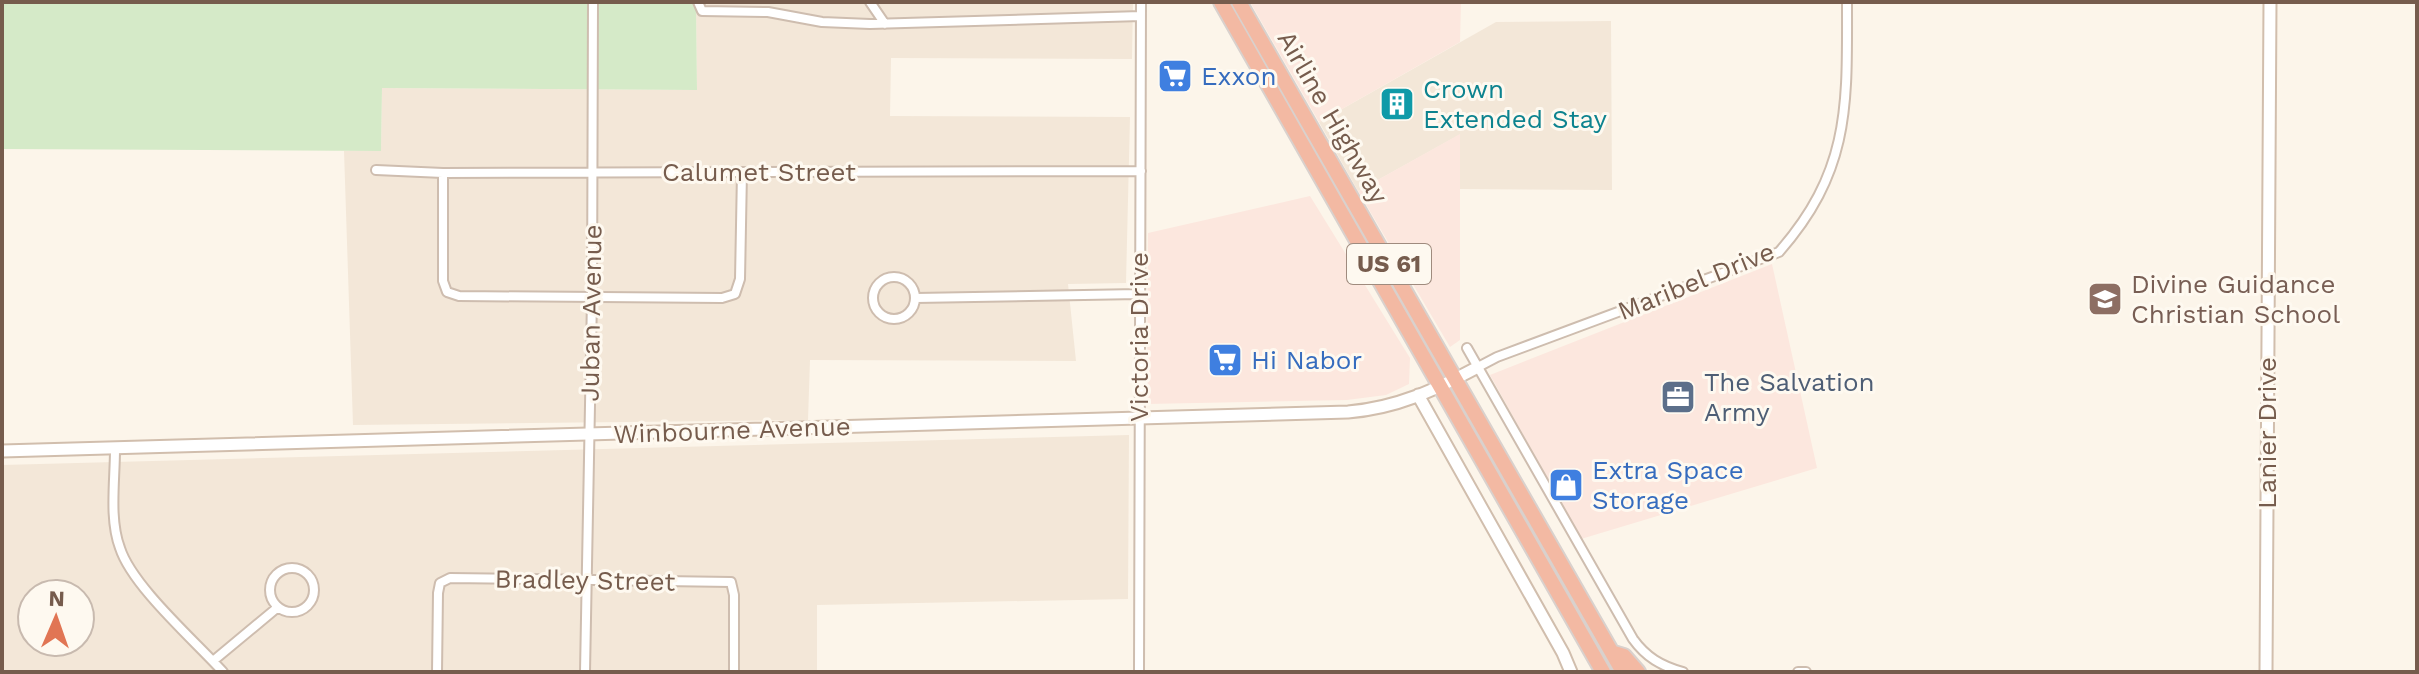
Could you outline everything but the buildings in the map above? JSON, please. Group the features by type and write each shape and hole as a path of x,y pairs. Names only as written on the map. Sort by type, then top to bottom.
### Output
{"highway":[{"name":"Airline Highway","path":"1221,2 1603,672"},
{"name":"Airline Highway","path":"1239,2 1623,672"},
{"path":"1310,157 1324,150"},
{"path":"1590,672 1591,651"},
{"path":"1612,652 1624,656 1638,672"}],"street":[{"name":"Juban Avenue","path":"585,672 592,298 593,2"},
{"path":"698,2 702,11 776,13 822,22 885,24 1141,16"},
{"path":"776,2 776,13"},
{"path":"870,2 885,24"},
{"name":"Victoria Drive","path":"1139,672 1141,2"},
{"name":"Maribel Drive","path":"1456,378 1497,357 1779,252 1817,201 1834,163 1847,94 1847,2"},
{"name":"Lanier Drive","path":"2266,672 2270,2"},
{"name":"Calumet Street","path":"376,170 443,173 1141,171"},
{"path":"443,173 443,281 447,292 459,296 722,298 735,294 740,279 742,172"},
{"path":"894,276 909,283 916,298 909,313 894,319 879,313 873,298 879,283 894,276"},
{"path":"916,298 1138,294"},
{"path":"1467,348 1633,639 1641,650 1664,667 1683,672"},
{"name":"Winbourne Avenue","path":"2,451 1348,412 1380,409 1456,378"},
{"path":"1418,395 1571,672"},
{"path":"115,449 115,518 119,547 131,572 223,672"},
{"path":"290,568 307,573 315,588 309,604 294,612 278,607 270,592 275,575 290,568"},
{"name":"Bradley Street","path":"437,672 440,583 450,578 731,582 734,595 734,672"},
{"path":"213,661 278,607"},
{"path":"1798,672 1806,672"}],"shaded area":[{"path":"696,2 1133,2 1132,59 891,58 890,116 1130,117 1126,283 1068,284 1076,361 810,360 808,420 353,425 344,151 381,150 382,88 697,90"},
{"path":"1250,2 1461,2 1460,42 1319,122"},
{"path":"1611,21 1612,190 1460,189 1459,135 1358,191 1319,122 1496,22"},
{"path":"1460,134 1460,340 1450,347 1358,191"},
{"path":"1310,196 1410,358 1409,384 1386,395 1347,400 1147,404 1148,233"},
{"path":"1772,264 1817,468 1581,539 1490,375"},
{"path":"1129,435 1128,599 817,605 817,672 2,672 2,465"}],"green space":[{"path":"2,2 696,2 697,90 382,88 381,151 2,149"}],"place":[{"name":"Exxon","path":"1175,76"},
{"name":"Crown Extended Stay","path":"1397,104"},
{"name":"Divine Guidance Christian School","path":"2105,299"},
{"name":"Hi Nabor","path":"1225,360"},
{"name":"The Salvation Army","path":"1678,397"},
{"name":"Extra Space Storage","path":"1566,485"}]}
